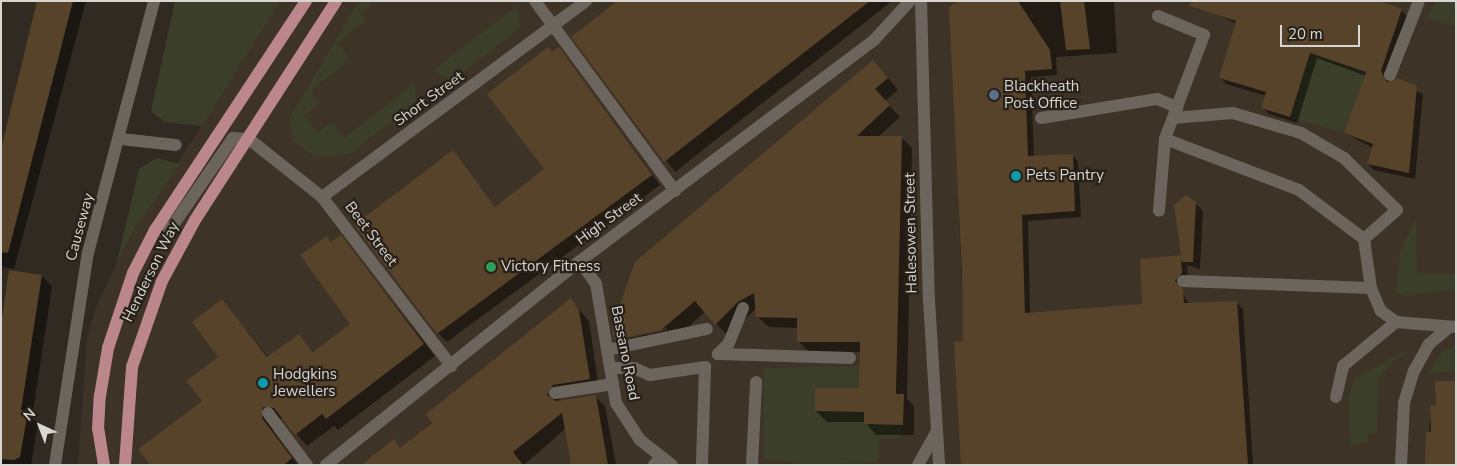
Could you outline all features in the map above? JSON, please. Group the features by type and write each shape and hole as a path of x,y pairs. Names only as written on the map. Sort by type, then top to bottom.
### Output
{"main road":[{"name":"Henderson Way","path":"104,465 98,429 108,348 132,273 155,230 306,1"},
{"name":"Henderson Way","path":"124,465 132,367 148,312 178,249 336,1"}],"street":[{"name":"Causeway","path":"55,465 88,253 121,139 154,1"},
{"path":"535,1 676,191"},
{"name":"Short Street","path":"322,197 586,1"},
{"name":"High Street","path":"326,465 580,261 676,191 874,40 910,1"},
{"name":"Halesowen Street","path":"921,1 919,52 935,434 939,465"},
{"path":"1390,76 1419,1"},
{"path":"1158,16 1204,35 1165,139 1159,211"},
{"path":"1041,118 1158,99 1175,112 1233,113 1301,134 1344,158 1397,210 1364,239"},
{"name":"Henderson Way","path":"155,230 171,228 233,138 249,140"},
{"path":"121,139 176,145"},
{"path":"1165,139 1299,190 1364,239 1371,288 1381,311 1396,322 1452,327"},
{"name":"Beet Street","path":"249,140 322,197 451,366"},
{"name":"Bassano Road","path":"580,261 596,284 613,384 625,422 657,461 672,465"},
{"path":"1183,282 1371,288"},
{"path":"611,368 634,368 650,375 705,367 729,343 744,308"},
{"path":"1336,397 1343,366 1396,322"},
{"path":"1400,465 1401,439 1414,370 1429,344 1452,327"},
{"path":"607,350 707,329"},
{"path":"718,354 850,358"},
{"path":"702,465 705,367"},
{"path":"752,465 756,382"},
{"path":"555,393 613,384"},
{"path":"268,413 307,465"},
{"path":"918,465 935,434"},
{"path":"1401,439 1410,465"}],"shaded area":[{"path":"183,1 1456,1 1456,465 78,465 87,338 97,304 134,229 202,126"}],"green space":[{"path":"175,1 280,1 202,126 164,122 151,111"},
{"path":"359,1 374,1 361,13 366,20 337,43 350,59 311,91 320,103 304,116 318,133 332,122 344,138 415,83 416,102 350,154 314,158 293,140 289,119"},
{"path":"1437,1 1456,1 1456,26 1425,18"},
{"path":"517,6 520,26 515,32 459,75 446,78 433,70"},
{"path":"1312,46 1367,72 1344,133 1290,117"},
{"path":"156,158 180,164 134,229 116,266 139,169"},
{"path":"1416,218 1417,273 1456,274 1456,289 1406,296 1395,292 1401,250"},
{"path":"1456,345 1456,370 1429,373 1442,352"},
{"path":"1400,353 1408,354 1394,360 1378,378 1377,433 1368,434 1368,442 1350,445 1348,400 1354,380"},
{"path":"860,366 860,388 816,388 815,411 864,412 864,424 903,425 901,438 879,439 878,462 814,465 764,459 763,368"}],"building":[{"path":"37,1 73,1 8,253 1,252 1,149"},
{"path":"617,1 870,1 664,162 571,37"},
{"path":"958,1 1018,1 1050,50 1052,69 1025,71 1028,156 1073,154 1075,211 1022,215 1025,313 1142,304 1140,259 1181,255 1182,273 1175,281 1183,289 1184,303 1237,301 1248,465 961,465 954,342 963,341 962,277 949,7"},
{"path":"1060,1 1084,1 1090,49 1066,50"},
{"path":"1191,1 1380,1 1402,9 1381,71 1387,82 1398,78 1417,86 1409,173 1367,164 1373,144 1344,133 1366,72 1310,53 1290,117 1261,108 1266,92 1219,78 1236,21 1190,6"},
{"path":"548,47 552,52 559,47 652,175 437,334 354,225 453,150 495,207 544,169 487,94"},
{"path":"873,60 888,78 875,89 890,105 857,136 902,136 896,394 904,394 903,425 864,424 864,412 815,411 815,388 859,388 860,342 797,342 797,318 756,317 754,293 738,302 715,325 695,301 661,330 614,340 612,328 635,262"},
{"path":"1186,195 1196,202 1193,262 1182,262 1174,205"},
{"path":"341,235 424,344 326,419 322,414 295,435 274,408 263,407 262,418 292,458 284,465 150,465 138,449 202,401 186,381 218,357 192,322 222,299 267,357 299,334 313,352 350,324 300,255 327,236 331,242"},
{"path":"9,270 42,275 21,410 28,411 20,457 14,460 1,459 1,324"},
{"path":"571,298 579,310 590,379 553,385 547,395 556,401 596,395 608,465 571,465 562,413 513,452 523,465 361,465 394,439 400,448 432,423 426,414"},
{"path":"1435,381 1456,381 1456,465 1425,465 1426,431 1431,432 1430,406 1436,405"}],"place":[{"name":"Blackheath Post Office","path":"994,95"},
{"name":"Pets Pantry","path":"1016,176"},
{"name":"Victory Fitness","path":"491,267"},
{"name":"Hodgkins Jewellers","path":"263,383"}]}
